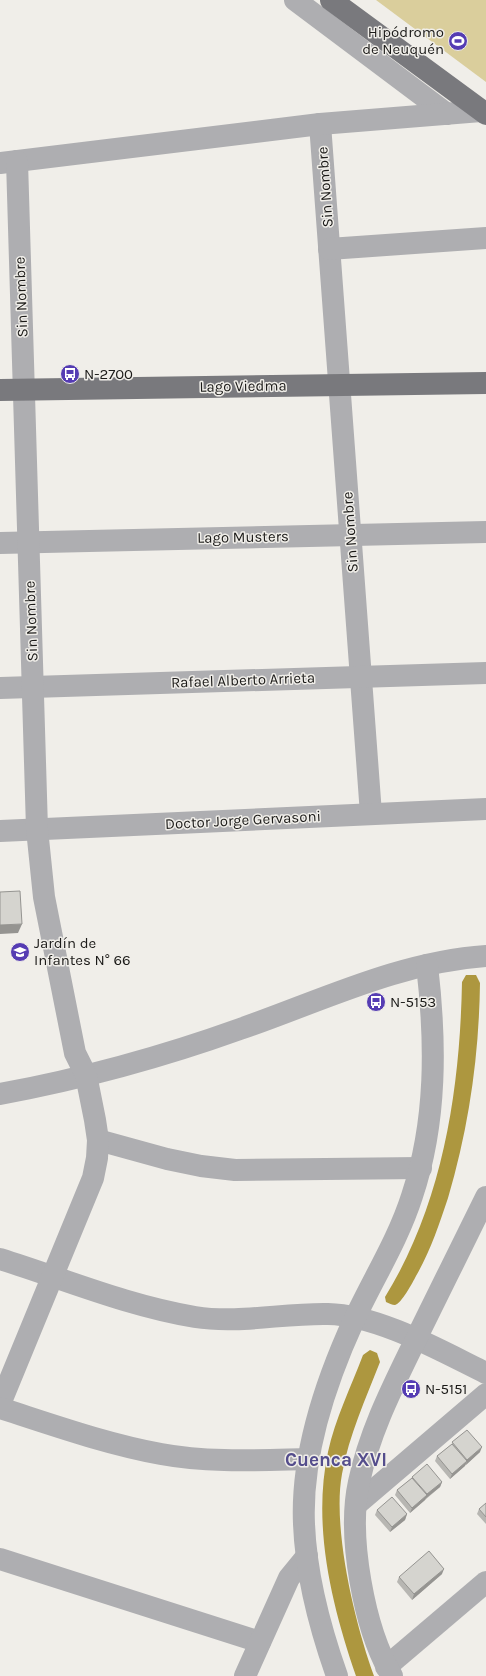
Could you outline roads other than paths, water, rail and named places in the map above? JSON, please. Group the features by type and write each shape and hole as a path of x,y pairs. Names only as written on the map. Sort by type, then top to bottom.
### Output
{"main road":[{"path":"331,0 483,112"},
{"name":"Lago Viedma","path":"0,390 486,383"}],"street":[{"path":"295,0 447,114"},
{"path":"9,162 320,124 483,112"},
{"name":"Sin Nombre","path":"320,124 371,814"},
{"name":"Sin Nombre","path":"0,1404 89,1190 97,1158 98,1140 86,1075 75,1053 44,897 37,829 24,390 9,162"},
{"name":"Sin Nombre","path":"329,249 486,238"},
{"name":"Lago Musters","path":"0,543 486,532"},
{"name":"Rafael Alberto Arrieta","path":"0,688 486,673"},
{"name":"Doctor Jorge Gervasoni","path":"0,831 486,809"},
{"path":"0,1094 86,1075 188,1047 372,980 427,965 486,956"},
{"path":"337,1676 322,1626 307,1556 304,1524 305,1491 309,1459 323,1399 355,1318 402,1224 421,1168 431,1107 434,1045 433,1015 427,965"},
{"path":"98,1140 167,1159 201,1166 235,1170 421,1168"},
{"path":"483,1209 396,1380 367,1450 358,1483 356,1505 356,1542 364,1598 376,1643 389,1671 486,1582"},
{"path":"0,1259 140,1304 197,1317 254,1319 328,1314 355,1318 416,1340 486,1373"},
{"path":"356,1505 486,1394"},
{"path":"0,1408 94,1438 161,1454 222,1461 309,1459"},
{"path":"245,1676 289,1578 307,1556"},
{"path":"0,1559 260,1642"}],"place":[{"name":"Hipódromo de Neuquén","path":"458,41"},
{"name":"N-2700","path":"70,374"},
{"name":"Jardín de Infantes N° 66","path":"20,952"},
{"name":"N-5153","path":"376,1002"},
{"name":"N-5151","path":"411,1389"}],"district":[{"name":"Cuenca XVI","path":"336,1459"}]}
